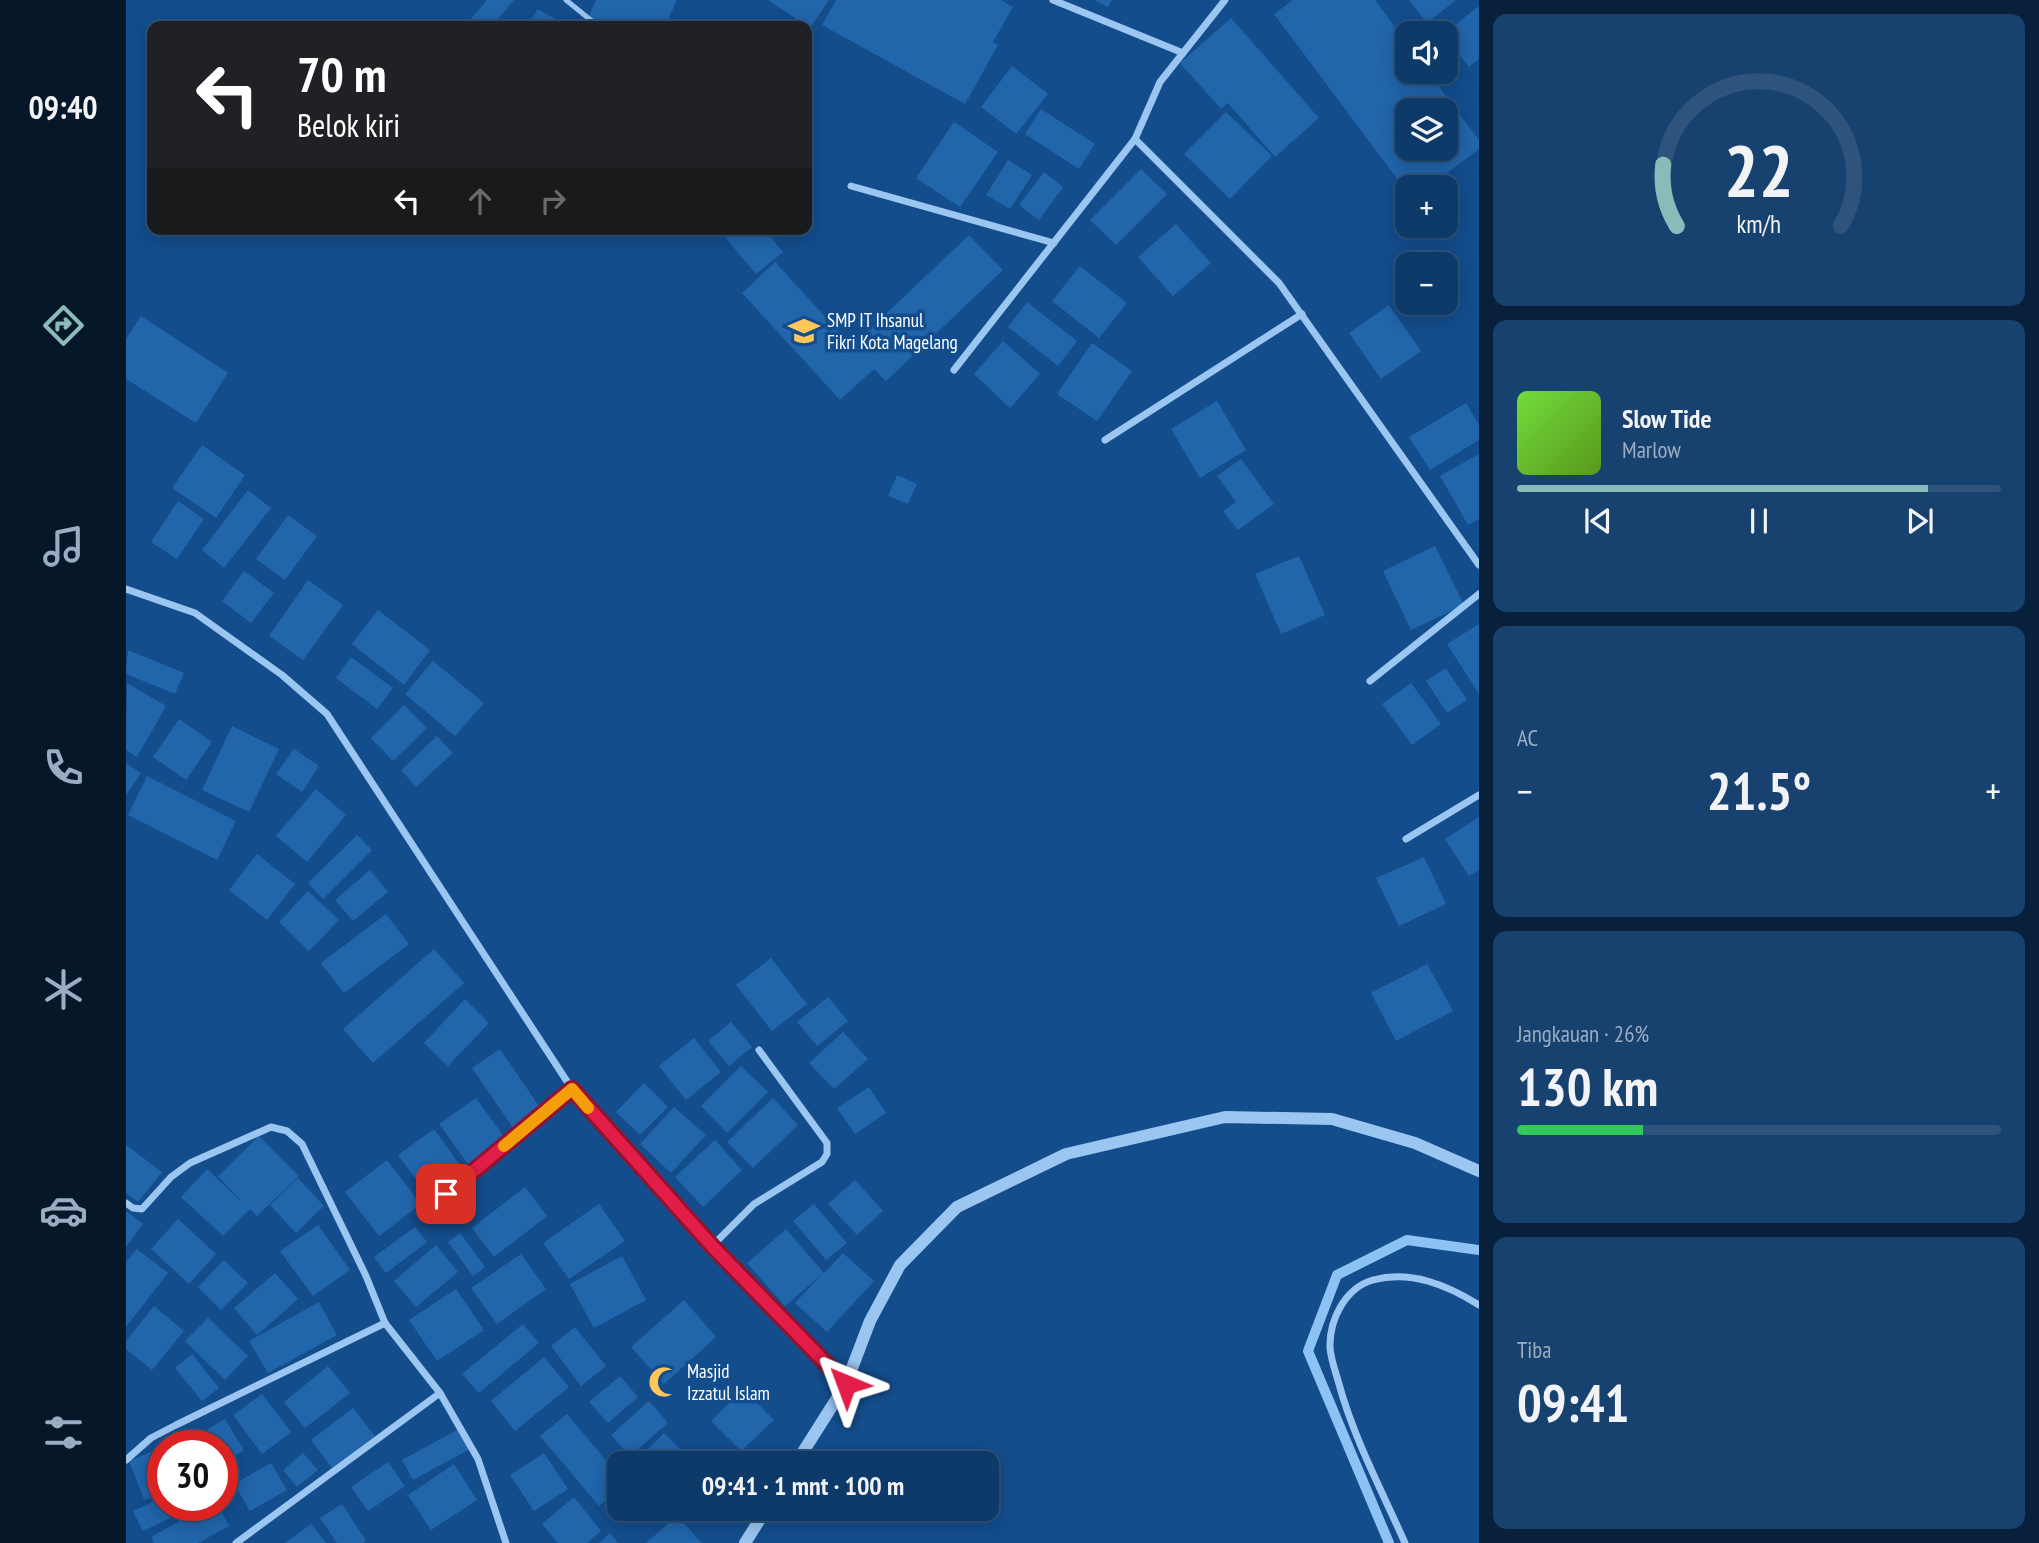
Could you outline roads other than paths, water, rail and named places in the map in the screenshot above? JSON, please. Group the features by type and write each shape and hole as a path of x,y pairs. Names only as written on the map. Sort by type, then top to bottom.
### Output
{"street":[{"path":"1053,0 1183,53"},
{"path":"954,370 1135,139 1160,82 1225,0"},
{"path":"1135,139 1279,283 1479,565"},
{"path":"851,186 1054,243"},
{"path":"1105,440 1302,314"},
{"path":"126,589 195,613 282,675 327,714 572,1089 712,1246 846,1384"},
{"path":"1370,681 1479,594"},
{"path":"1406,839 1479,795"},
{"path":"712,1246 754,1204 821,1162 827,1154 827,1143 759,1050"},
{"path":"425,1212 572,1089"},
{"path":"804,1451 846,1384 870,1321 900,1265 957,1207 1066,1154 1226,1117 1332,1119 1415,1143 1479,1171"},
{"path":"126,1203 133,1208 142,1209 172,1177 190,1163 271,1127 287,1131 302,1144 366,1276 385,1323 440,1393 478,1459 506,1543"},
{"path":"1405,1543 1346,1409 1330,1348 1333,1327 1343,1301 1351,1291 1364,1283 1386,1277 1418,1278 1448,1287 1479,1305"},
{"path":"126,1460 151,1438 385,1323"},
{"path":"236,1543 440,1393"},
{"path":"745,1543 759,1521"}],"lane":[{"path":"566,0 592,21"}],"waterway":[{"path":"1389,1543 1308,1351 1337,1275 1407,1240 1479,1250"}],"place":[{"name":"SMP IT Ihsanul Fikri Kota Magelang","path":"804,331"},
{"name":"Masjid Izzatul Islam","path":"664,1382"}]}
